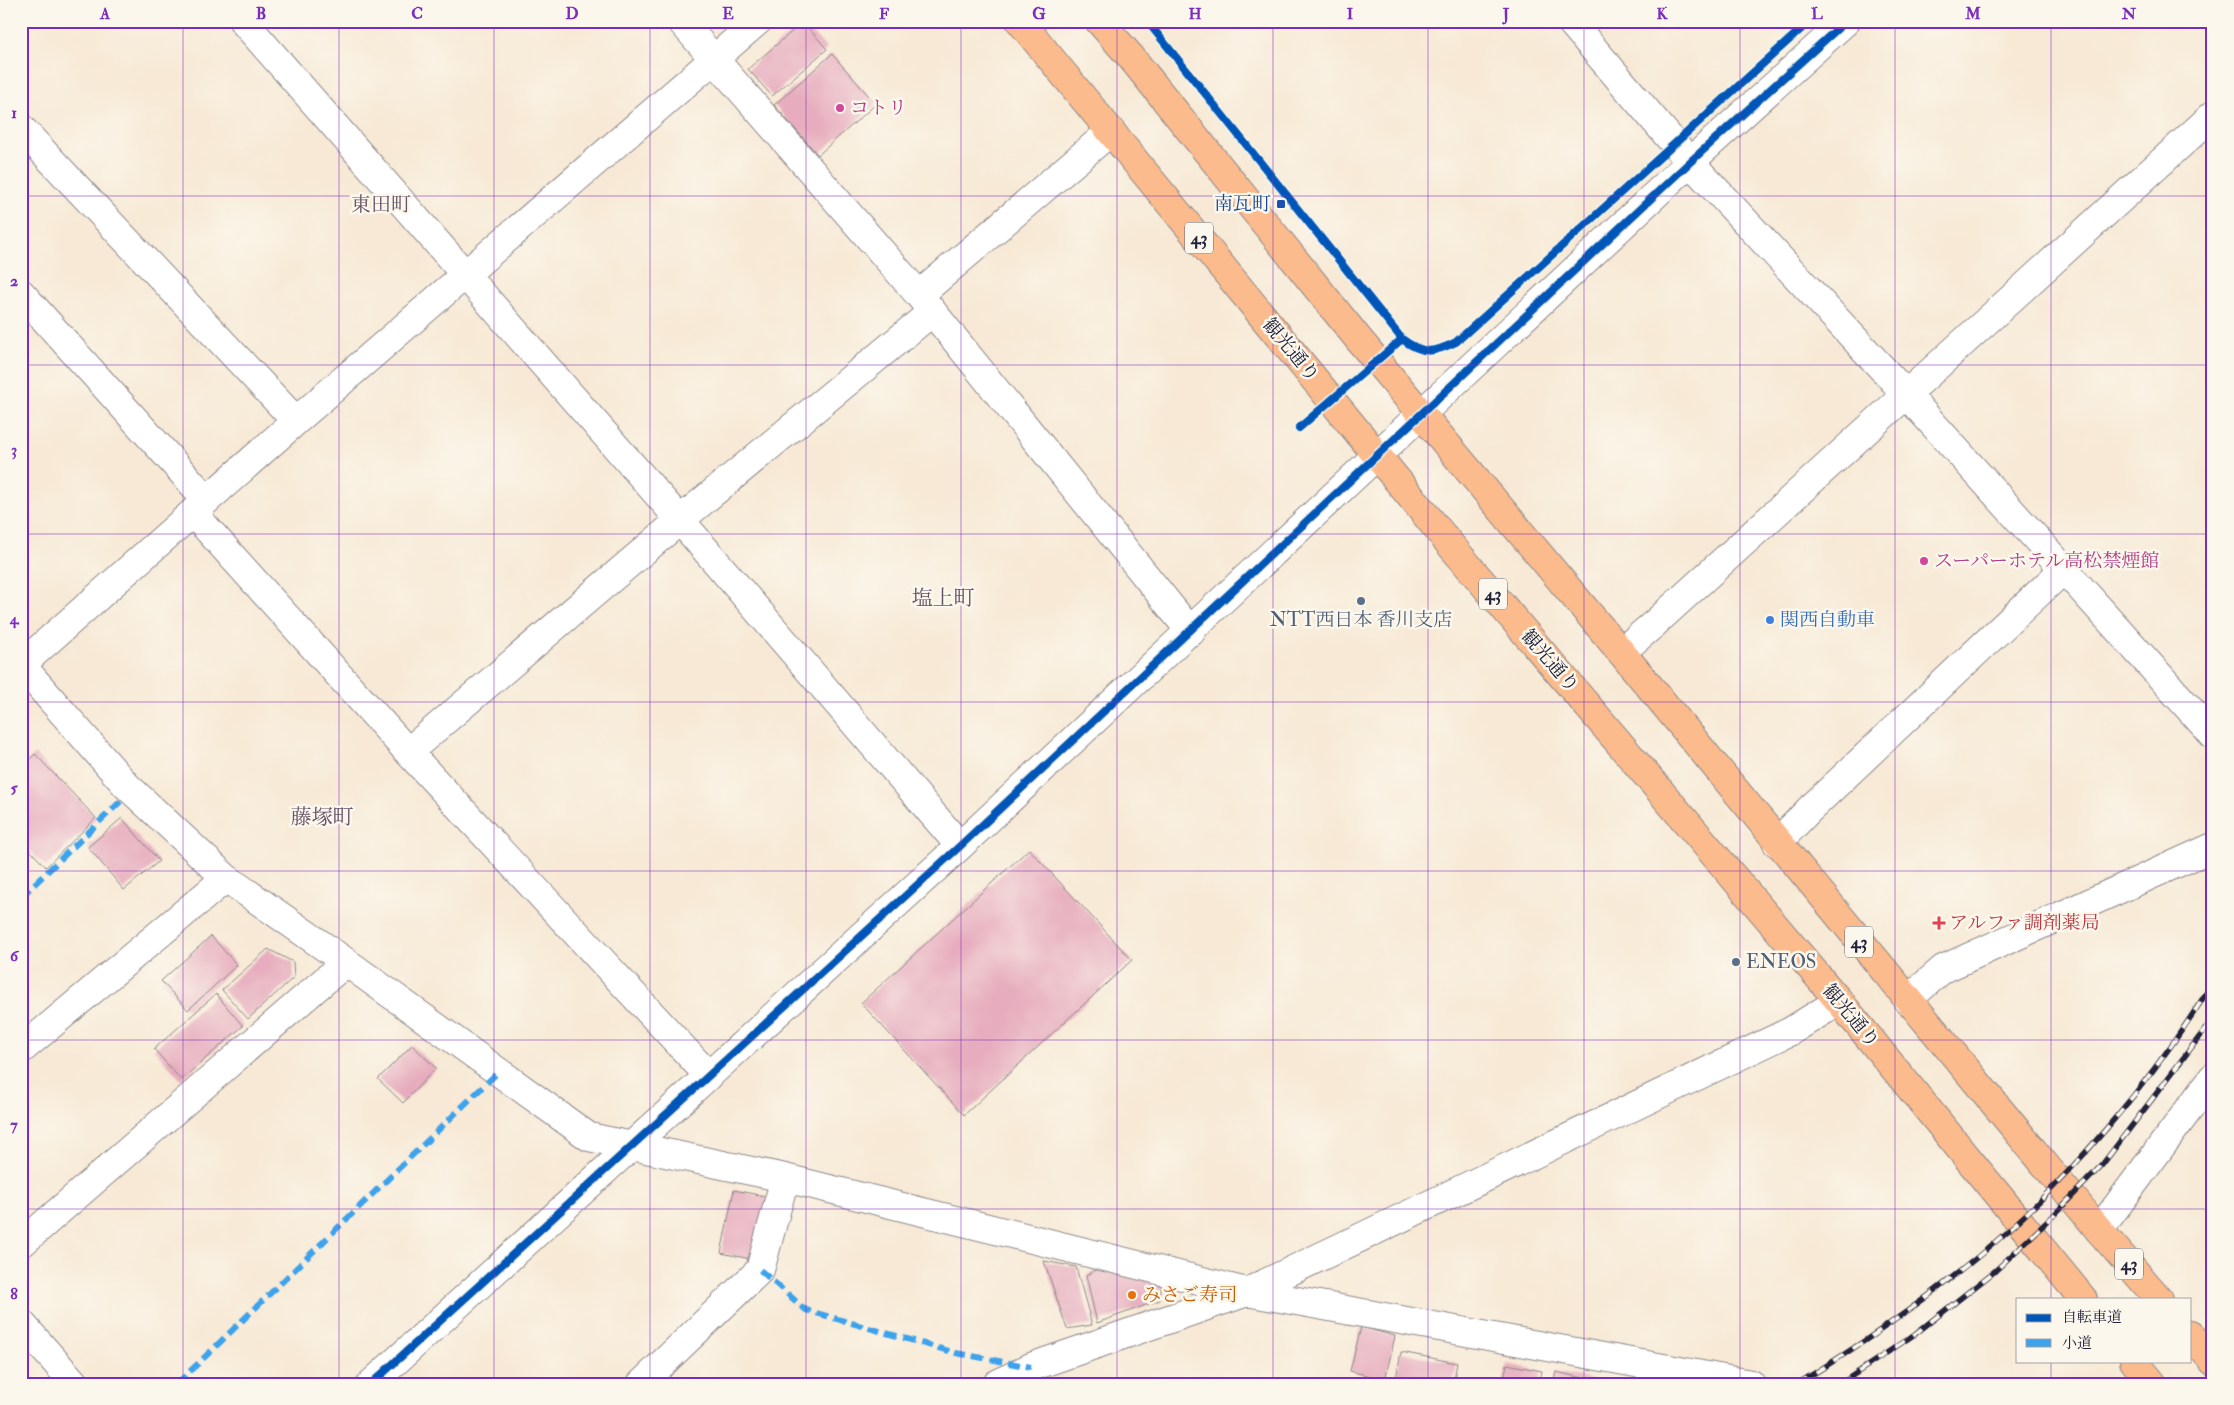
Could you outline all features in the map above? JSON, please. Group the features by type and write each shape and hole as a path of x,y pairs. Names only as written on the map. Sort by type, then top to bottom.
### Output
{"main road":[{"name":"観光通り","path":"1020,21 1453,548 1839,1001 2082,1298"},
{"name":"43","path":"1099,21 1130,56 1267,227 1621,652 1907,1000 2158,1298"},
{"path":"2192,1336 2213,1361"},
{"path":"2135,1362 2153,1384"}],"street":[{"path":"243,21 680,520 960,846"},
{"path":"681,21 925,304 1191,632"},
{"path":"758,21 296,421 21,665 126,785 226,878 589,1137 785,1178 1247,1292 1751,1384"},
{"path":"1570,21 1690,162 1906,394 2213,736"},
{"path":"371,1384 960,846 1191,632 1690,162 1846,21"},
{"path":"1621,652 2213,115"},
{"path":"21,128 296,421"},
{"path":"408,752 680,520 925,304 1111,131"},
{"path":"21,293 408,752 708,1076"},
{"path":"1777,843 1809,810 2063,570"},
{"path":"1907,1000 1943,969 2213,847"},
{"path":"21,1050 226,878"},
{"path":"21,1244 346,962"},
{"path":"997,1384 1030,1367 1247,1292 1791,1031 1839,1001"},
{"path":"2099,1230 2213,1077"},
{"path":"641,1384 760,1270 785,1178"},
{"path":"21,1323 75,1384"}],"path":[{"path":"1377,360 1402,339 1414,348 1439,351"}],"building":[{"path":"803,22 827,49 772,96 748,69"},
{"path":"832,54 876,104 818,155 774,105"},
{"path":"35,754 96,818 46,867 21,841 21,767"},
{"path":"122,818 159,861 124,890 88,847"},
{"path":"1029,849 1132,960 964,1115 861,1003"},
{"path":"211,936 237,965 188,1010 161,981"},
{"path":"268,949 293,962 294,977 248,1019 222,990"},
{"path":"216,994 243,1026 181,1080 154,1049"},
{"path":"412,1045 436,1068 403,1103 378,1079"},
{"path":"734,1190 774,1198 761,1261 721,1253"},
{"path":"1044,1261 1076,1267 1092,1325 1067,1329"},
{"path":"1098,1269 1162,1280 1160,1300 1097,1323 1086,1275"},
{"path":"1361,1327 1395,1336 1385,1380 1350,1371"},
{"path":"1401,1352 1457,1363 1453,1384 1395,1384"},
{"path":"1507,1364 1542,1371 1539,1384 1503,1384"},
{"path":"1556,1372 1606,1383 1606,1384 1553,1384"}],"railway":[{"path":"1797,1384 1868,1339 1936,1290 1980,1255 2045,1196 2107,1128 2136,1092 2190,1018 2213,982"},
{"path":"1840,1384 1915,1334 1995,1271 2052,1217 2102,1165 2213,1019"}],"marked path":[{"path":"21,897 122,800"},
{"path":"177,1384 498,1072"},
{"path":"760,1270 806,1310 956,1353 1031,1367"}],"cycle path":[{"path":"1147,21 1402,339 1416,348 1429,351 1456,342 1810,21"},
{"path":"371,1384 960,846 1690,162 1846,21"},
{"path":"1299,428 1402,339"}],"place":[{"name":"コトリ","path":"840,108"},
{"name":"南瓦町","path":"1281,204"},
{"name":"スーパーホテル高松禁煙館","path":"1924,561"},
{"name":"NTT西日本 香川支店","path":"1361,601"},
{"name":"関西自動車","path":"1770,620"},
{"name":"アルファ調剤薬局","path":"1939,923"},
{"name":"ENEOS","path":"1736,962"},
{"name":"みさご寿司","path":"1132,1295"}],"district":[{"name":"東田町","path":"381,204"},
{"name":"塩上町","path":"943,598"},
{"name":"藤塚町","path":"322,817"}]}
